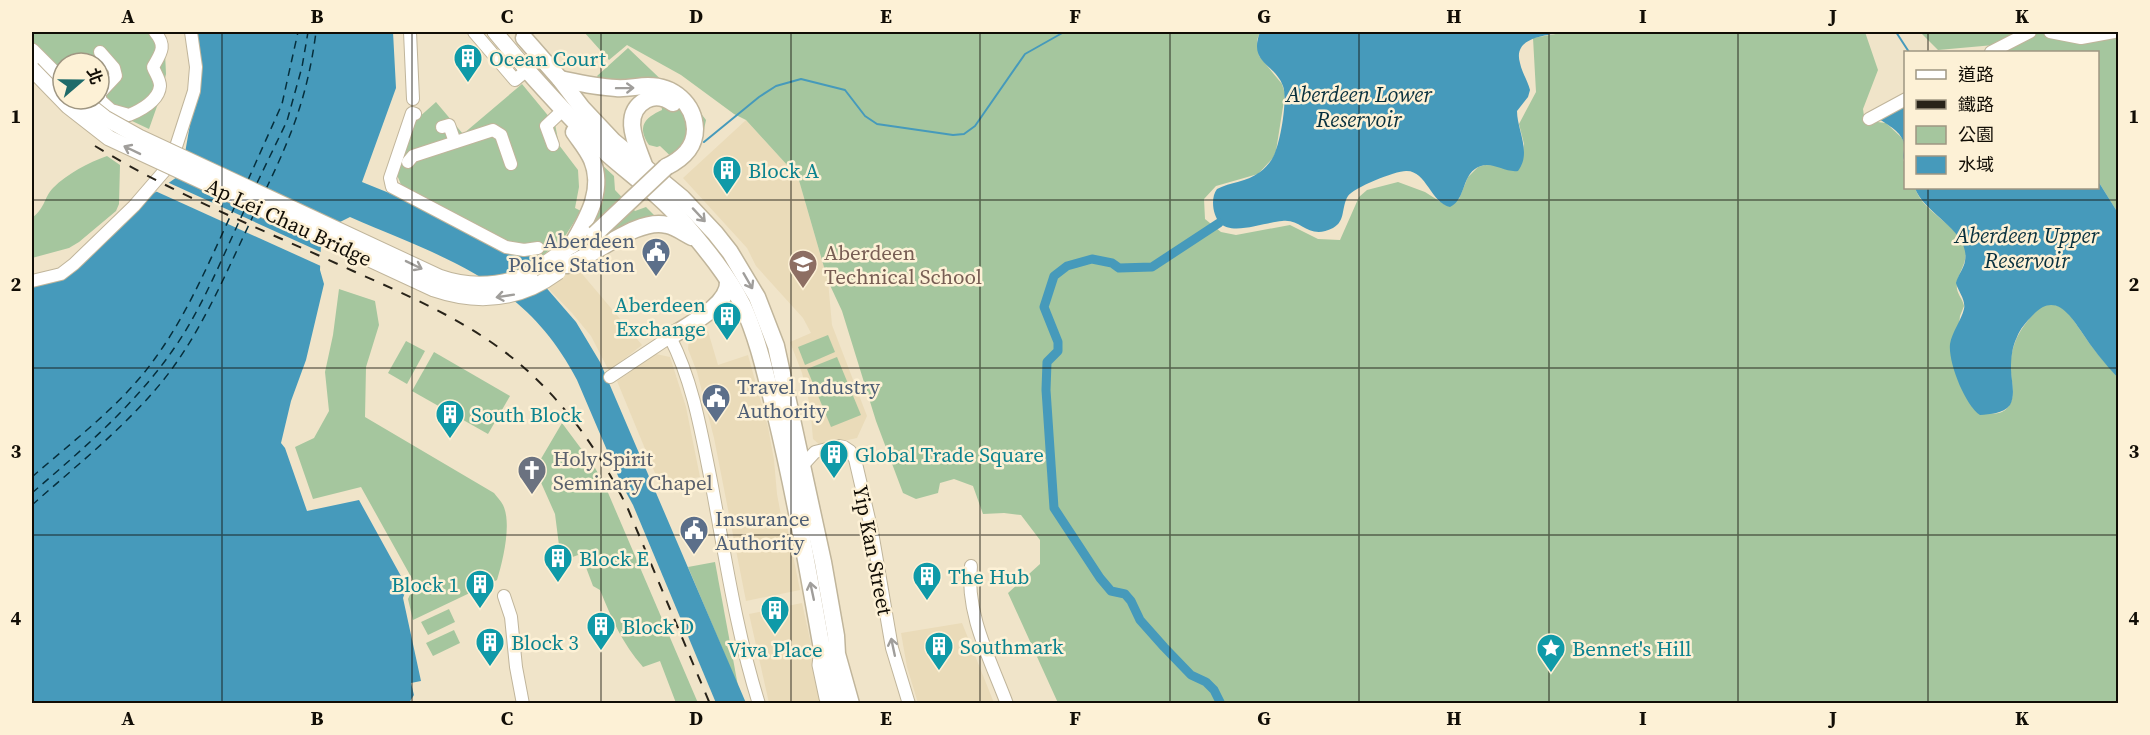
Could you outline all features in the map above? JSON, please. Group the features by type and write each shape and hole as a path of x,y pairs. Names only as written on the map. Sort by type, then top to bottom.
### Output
{"highway":[{"path":"521,35 576,101 643,173 683,222 728,281 750,322 785,454 822,649 828,663 837,704"},
{"path":"521,75 563,110 603,150 682,198 730,252 757,297 776,346 803,465 836,636 837,654 851,704"},
{"path":"560,79 592,86 658,92 676,106 684,123 685,133 682,142 666,167 577,245"},
{"path":"643,173 632,134 632,120 637,108 658,92"},
{"path":"563,110 592,160 596,176 593,204 567,265"},
{"path":"567,265 583,260 640,226 668,225 696,239"},
{"path":"670,337 717,305 728,291 728,281"},
{"path":"717,305 735,310 750,322"}],"main road":[{"path":"495,32 521,75"},
{"path":"32,51 51,70"},
{"name":"Ap Lei Chau Bridge","path":"32,69 68,106 109,138 434,289 472,298 512,295 543,283 567,265"},
{"name":"Ap Lei Chau Bridge","path":"97,111 111,122 139,137 451,281 486,285 513,280 530,274 577,245"},
{"path":"836,636 844,654 859,704"},
{"path":"822,649 820,665 829,704"}],"street":[{"path":"111,110 129,115 146,106 160,88 160,82 153,68 163,46 155,32"},
{"path":"32,281 56,276 66,271 134,206 166,169 173,156 194,91 196,67 191,32"},
{"path":"410,32 413,99"},
{"path":"474,32 521,75"},
{"path":"1993,51 2030,32"},
{"path":"2050,32 2081,38 2114,32"},
{"path":"111,65 116,76 111,81"},
{"path":"1869,118 1904,100"},
{"path":"553,145 546,126 563,110"},
{"path":"413,113 390,178 392,187 506,247 524,250 538,248"},
{"path":"442,128 449,125 455,142"},
{"path":"408,162 413,156 496,130 501,135 511,164"},
{"path":"610,377 670,337 686,370 696,405 736,613 759,704"},
{"name":"Yip Kan Street","path":"803,465 815,452 838,446 850,451 855,459 872,532 892,648 909,704"},
{"path":"971,566 969,584 975,616 1007,704"},
{"path":"504,596 511,617 516,667 523,704"}],"shaded area":[{"name":"Aberdeen Technical School","path":"746,120 798,177 828,281 832,325 867,416 857,438 821,446 813,439 810,406 802,373 790,342 811,333 803,318 756,266 747,248 683,178"},
{"path":"601,230 583,265 583,275 642,345 609,371 591,336 547,287 552,253 570,236"},
{"path":"707,328 718,365 748,355 768,427 783,526 787,526 800,590 746,601 714,438 697,372 688,349 689,339"},
{"path":"656,354 670,357 686,407 700,477 660,485 617,381"},
{"path":"802,603 824,703 769,703 749,614"},
{"name":"Southmark","path":"962,623 994,703 918,703 907,667 901,633"}],"green space":[{"path":"32,32 164,32 166,74 149,129 111,110 111,51 51,51 51,60 32,42"},
{"path":"584,32 1260,32 1257,40 1259,56 1282,84 1285,94 1276,151 1273,158 1258,174 1216,186 1204,199 1205,219 1221,232 1236,235 1290,225 1318,239 1340,240 1359,197 1367,190 1398,182 1425,192 1447,206 1459,199 1468,177 1478,167 1485,165 1521,166 1524,144 1519,124 1536,92 1533,38 1567,32 1865,32 1878,70 1863,109 1864,116 1869,121 1886,123 1902,138 1904,143 1904,189 1915,189 1925,204 1955,232 1965,249 1965,259 1957,284 1964,306 1960,316 1954,368 1973,408 1993,414 2007,409 2013,389 2011,358 2015,344 2021,330 2036,311 2050,305 2056,305 2066,311 2118,378 2118,703 1058,703 1008,593 1040,564 1040,540 1021,515 983,514 973,486 954,479 940,483 938,493 916,499 903,493 876,421 842,311 828,281 798,177 746,120 734,114 681,75 627,45 609,60"},
{"path":"1920,32 2118,32 2118,213 2099,183 2099,51 1995,51 1994,45 1938,50"},
{"path":"628,48 673,91 686,94 706,120 700,148 682,167 660,146 649,145 643,133 647,120 662,110 658,81 602,83 597,76"},
{"path":"522,84 555,124 559,145 578,170 579,187 575,208 581,211 564,238 542,256 541,244 535,246 507,243 402,187 397,175 413,119 417,119 436,102 463,134"},
{"path":"107,156 120,165 119,204 116,211 69,248 32,258 32,218 40,210 50,191 72,173"},
{"path":"601,164 614,176 615,190 635,211 646,207 657,218 631,223 609,238 605,231 592,224"},
{"path":"339,289 375,301 379,325 366,367 365,417 494,493 506,513 506,542 497,580 413,620 408,599 415,584 361,487 313,499 295,447 314,438 329,411 325,372"},
{"path":"828,335 835,352 805,365 798,347"},
{"path":"406,341 425,351 407,384 388,373"},
{"path":"434,352 510,396 488,434 412,391"},
{"path":"837,357 861,415 831,427 807,369"},
{"path":"562,423 594,466 606,488 698,703 676,703 660,661 643,667 618,630 600,590 593,586 581,554 561,561 555,514 535,469"},
{"path":"715,562 738,686 688,567"},
{"path":"449,609 455,622 428,635 421,622"},
{"path":"454,630 460,643 433,656 426,643"}],"water":[{"path":"193,32 393,32 396,88 362,182 537,253 543,284 576,322 600,362 746,703 715,703 577,380 556,346 533,318 508,296 480,277 419,246 350,217 332,226 321,244 320,270 324,284 306,360 291,401 281,443 285,448 307,511 359,500 407,587 403,598 421,681 411,683 414,695 409,703 32,703 32,285 63,278 153,194 177,177 185,153 199,73"},
{"name":"Aberdeen Lower Reservoir","path":"1260,32 1567,32 1534,38 1521,47 1519,54 1521,67 1530,90 1528,97 1517,111 1524,149 1524,157 1518,171 1486,165 1475,169 1470,174 1459,198 1450,207 1438,200 1424,181 1413,172 1393,174 1351,193 1346,200 1340,222 1333,228 1317,232 1289,221 1241,228 1225,227 1214,212 1213,202 1217,189 1250,178 1260,172 1272,159 1278,144 1284,112 1284,92 1279,78 1257,51"},
{"path":"1904,106 1904,144 1901,136 1894,129 1879,119"},
{"name":"Aberdeen Upper Reservoir","path":"2099,183 2118,213 2118,378 2066,312 2054,305 2048,305 2028,320 2015,341 2011,361 2013,392 2010,405 1992,414 1980,415 1974,410 1963,393 1950,352 1951,340 1964,309 1963,299 1956,283 1965,261 1965,250 1954,231 1920,197 1916,189 2099,189"}],"pier":[{"path":"167,182 325,254 323,267 153,190"},
{"path":"606,456 633,505 716,703 711,704"}],"waterway":[{"path":"704,142 759,97 776,86 801,79 845,90 865,116 877,124 953,135 964,134 975,126 1025,54 1064,32"},
{"path":"1896,32 1908,51"},
{"path":"1219,223 1152,267 1119,268 1112,263 1092,259 1067,266 1054,276 1044,307 1058,342 1058,351 1047,362 1046,390 1054,508 1111,591 1125,594 1140,620 1191,675 1206,682 1214,690 1221,704"}],"ferry route":[{"path":"248,180 282,104 298,32"},
{"path":"257,183 287,121 302,67 308,32"},
{"path":"266,189 284,149 304,94 316,32"},
{"path":"32,477 113,406 156,357 190,301 236,204"},
{"path":"32,493 108,425 160,368 195,314 245,209"},
{"path":"32,505 115,432 176,364 224,278 255,212"}],"railway":[{"path":"95,146 190,197 446,315 490,341 530,373 573,420 597,454 618,490 710,704"}],"place":[{"name":"Ocean Court","path":"468,84"},
{"name":"Block A","path":"727,196"},
{"name":"Aberdeen Police Station","path":"656,278"},
{"name":"Aberdeen Technical School","path":"803,290"},
{"name":"Aberdeen Exchange","path":"727,342"},
{"name":"Travel Industry Authority","path":"716,424"},
{"name":"South Block","path":"450,440"},
{"name":"Global Trade Square","path":"834,480"},
{"name":"Holy Spirit Seminary Chapel","path":"532,496"},
{"name":"Insurance Authority","path":"694,556"},
{"name":"Block E","path":"558,584"},
{"name":"The Hub","path":"927,602"},
{"name":"Block 1","path":"480,610"},
{"name":"Viva Place","path":"775,636"},
{"name":"Block D","path":"601,652"},
{"name":"Block 3","path":"490,668"},
{"name":"Southmark","path":"939,672"},
{"name":"Bennet's Hill","path":"1551,674"}]}
